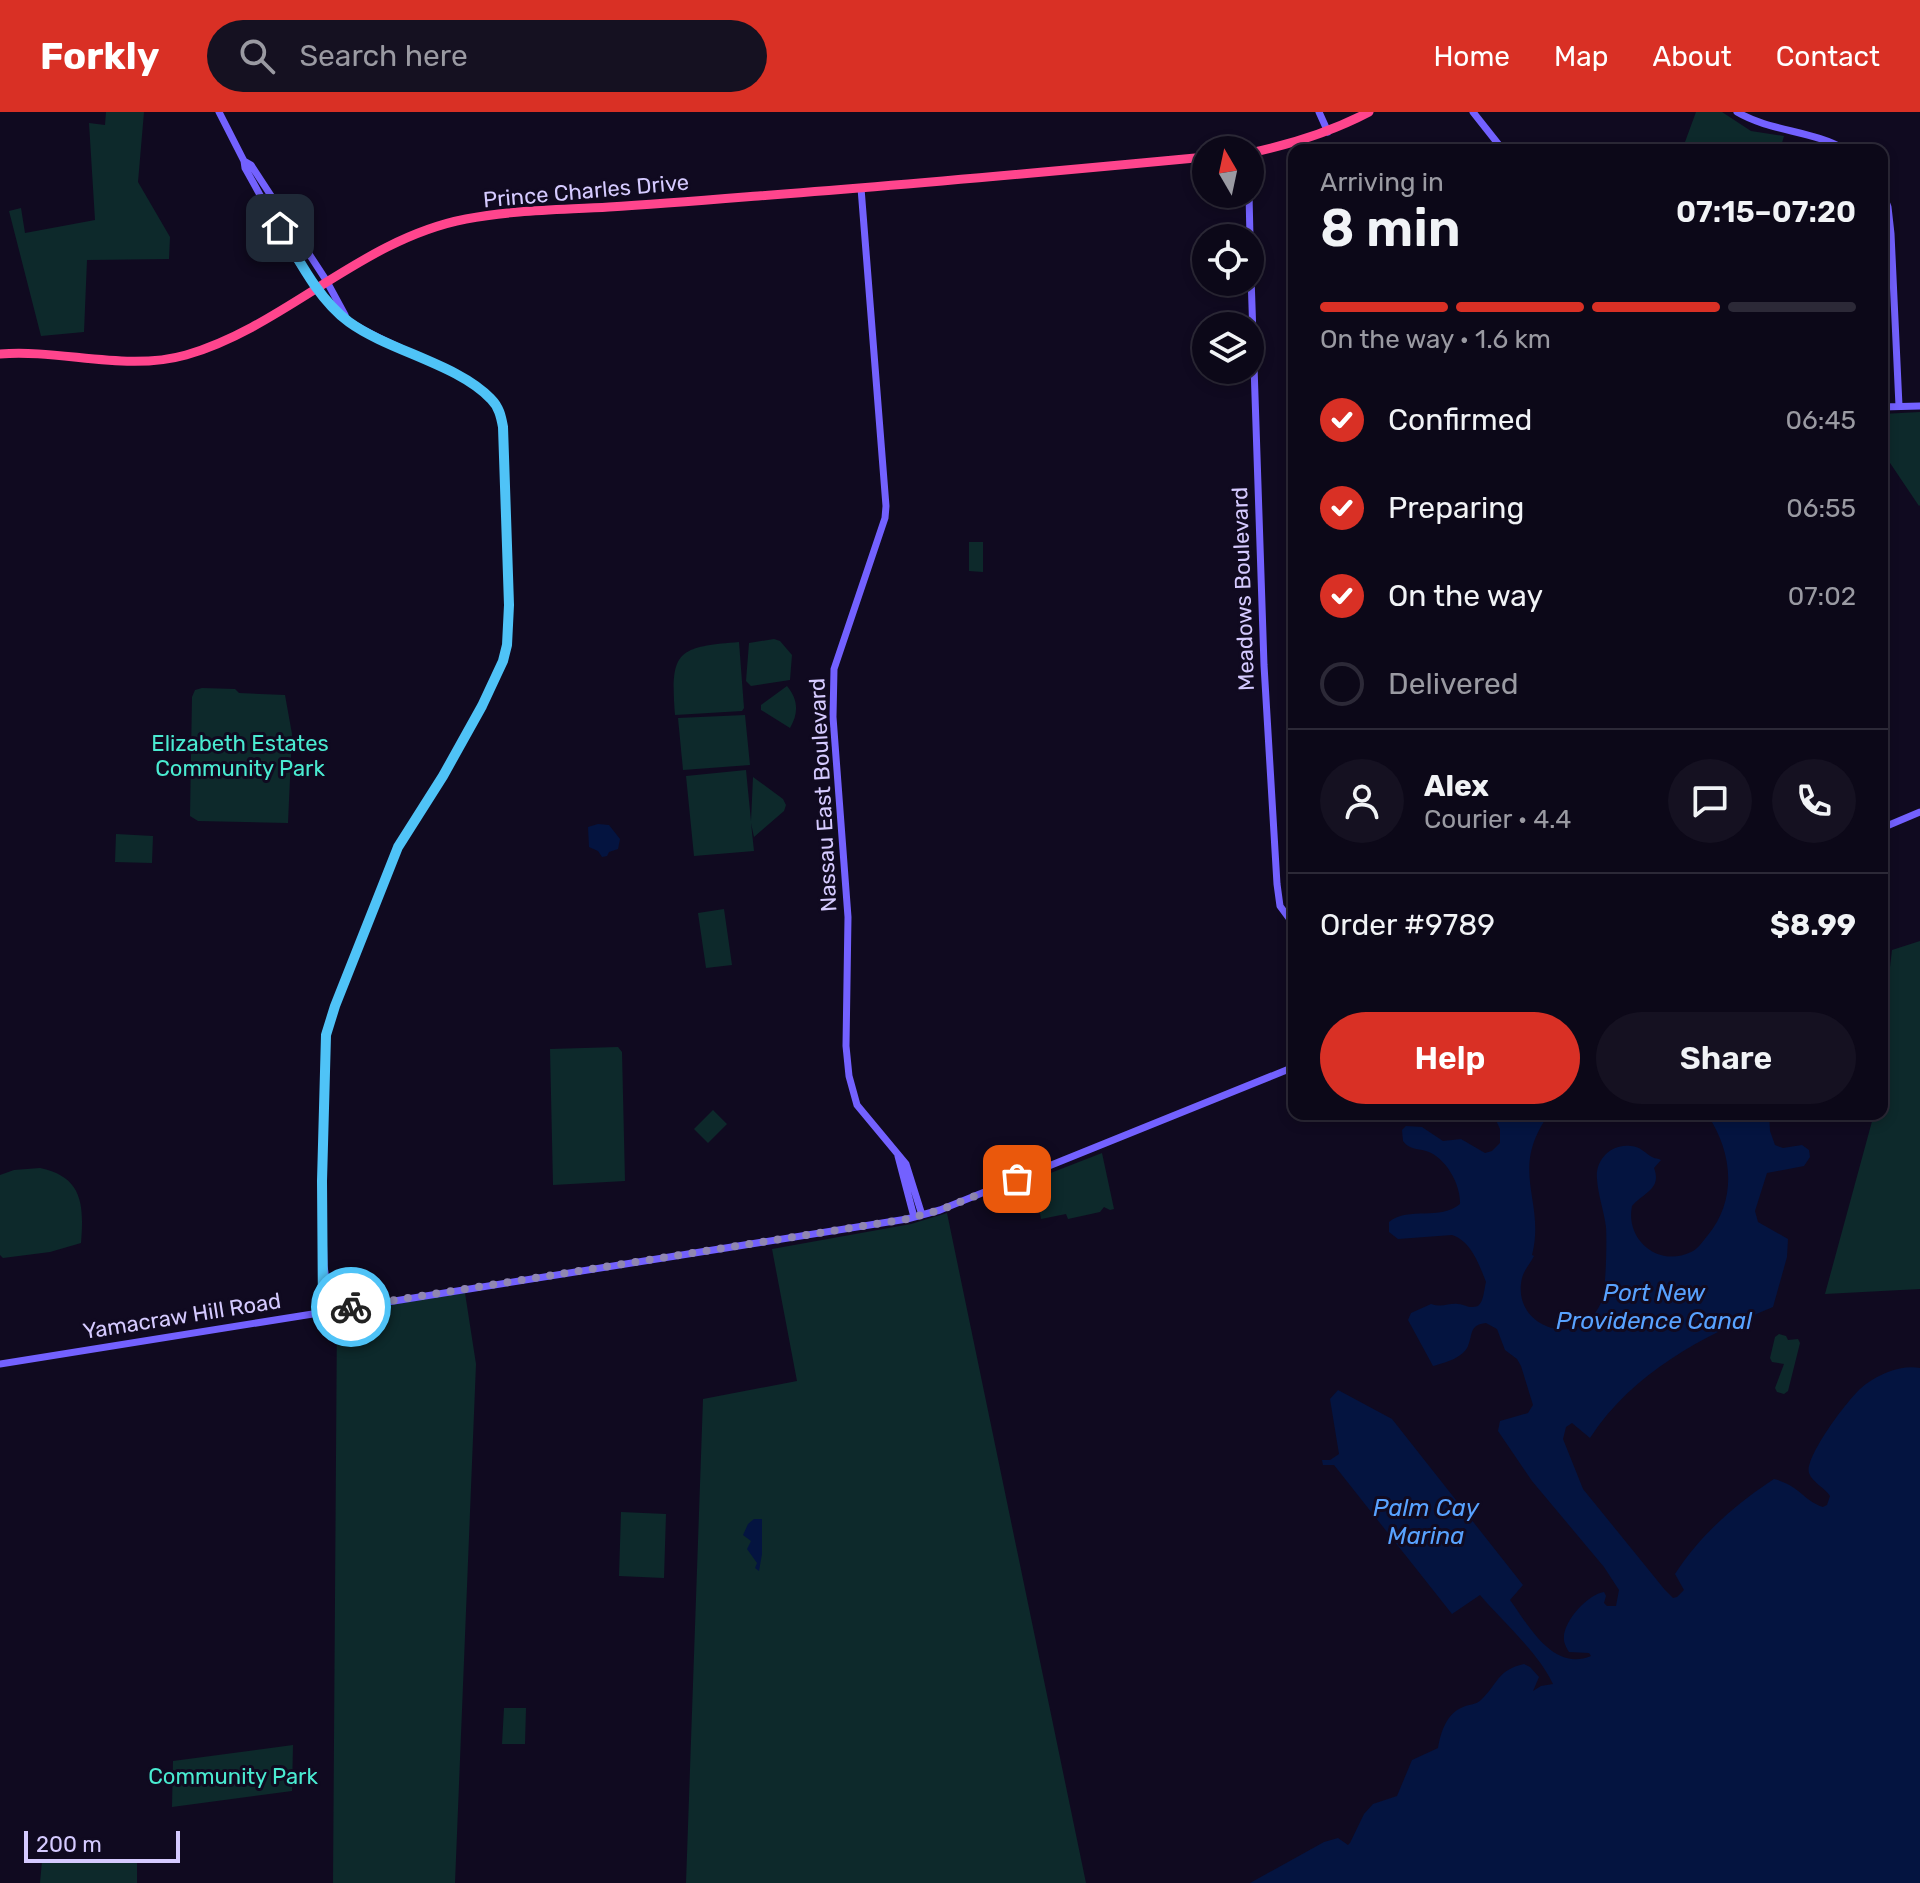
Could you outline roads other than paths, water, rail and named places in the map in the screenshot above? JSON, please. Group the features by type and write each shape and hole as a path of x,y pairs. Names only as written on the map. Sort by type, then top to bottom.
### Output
{"highway":[{"path":"1264,149 1328,132 1369,112"},
{"name":"Prince Charles Drive","path":"0,354 130,361 170,359 235,336 373,254 415,235 464,219 1192,158"}],"street":[{"path":"219,112 245,168 327,302 349,322 371,335 462,378 483,392 496,406 503,427 509,625 503,661 443,776 398,847 328,1026 324,1059 324,1266 327,1311"},
{"path":"1319,112 1328,132"},
{"path":"1473,112 1498,144"},
{"path":"1737,112 1761,124 1832,144"},
{"path":"244,161 251,165 326,280 349,322"},
{"name":"Nassau East Boulevard","path":"861,188 886,506 885,518 834,669 833,717 848,917 846,1046 849,1076 861,1111 911,1173 918,1216"},
{"path":"1888,207 1899,406"},
{"name":"Meadows Boulevard","path":"1252,296 1264,665 1277,884 1283,911 1288,917"},
{"path":"1888,407 1920,406"},
{"path":"1888,825 1920,812"},
{"name":"Yamacraw Hill Road","path":"0,1364 918,1216 1288,1069"}],"water":[{"path":"609,825 620,839 618,849 602,857 589,847 588,827"},
{"path":"1496,1120 1545,1120 1531,1152 1529,1169 1535,1218 1534,1256 1522,1278 1521,1296 1527,1310 1537,1321 1550,1328 1580,1326 1593,1316 1602,1300 1606,1234 1597,1172 1602,1159 1611,1150 1634,1147 1661,1160 1654,1168 1654,1186 1632,1206 1631,1218 1639,1240 1647,1248 1667,1256 1679,1256 1696,1249 1718,1221 1724,1206 1728,1174 1726,1159 1710,1120 1769,1120 1775,1145 1783,1148 1802,1145 1809,1150 1810,1157 1804,1166 1767,1173 1755,1211 1758,1222 1788,1239 1787,1257 1773,1307 1721,1330 1648,1375 1607,1415 1590,1438 1572,1423 1566,1427 1563,1439 1583,1489 1673,1598 1684,1590 1675,1574 1705,1535 1774,1479 1790,1485 1816,1504 1827,1505 1830,1496 1813,1479 1809,1465 1830,1426 1850,1399 1872,1380 1899,1369 1920,1368 1920,1883 1250,1883 1324,1842 1338,1838 1348,1845 1364,1814 1373,1804 1397,1796 1412,1760 1438,1748 1452,1714 1479,1702 1508,1670 1524,1664 1530,1667 1539,1677 1533,1691 1553,1684 1529,1649 1480,1595 1452,1614 1334,1465 1323,1465 1322,1460 1330,1460 1339,1454 1330,1399 1338,1390 1392,1419 1523,1585 1510,1600 1543,1644 1565,1658 1591,1656 1589,1653 1569,1652 1564,1640 1567,1625 1577,1610 1598,1594 1604,1592 1607,1606 1616,1606 1619,1590 1604,1567 1532,1481 1498,1431 1500,1421 1528,1413 1533,1405 1521,1366 1505,1350 1497,1329 1486,1323 1477,1326 1462,1354 1433,1366 1408,1320 1411,1313 1431,1304 1478,1306 1486,1282 1474,1254 1459,1238 1452,1235 1398,1239 1389,1232 1389,1222 1397,1217 1443,1212 1460,1204 1455,1180 1446,1165 1433,1154 1406,1144 1402,1130 1406,1126 1422,1127 1443,1141 1461,1139 1485,1153 1500,1143 1500,1129"},
{"path":"754,1519 762,1519 759,1571 747,1549 751,1541 743,1535"}],"park label":[{"name":"Elizabeth Estates Community Park","path":"240,756"},
{"name":"Community Park","path":"233,1776"}],"water label":[{"name":"Port New Providence Canal","path":"1654,1307"},
{"name":"Palm Cay Marina","path":"1426,1522"}]}
